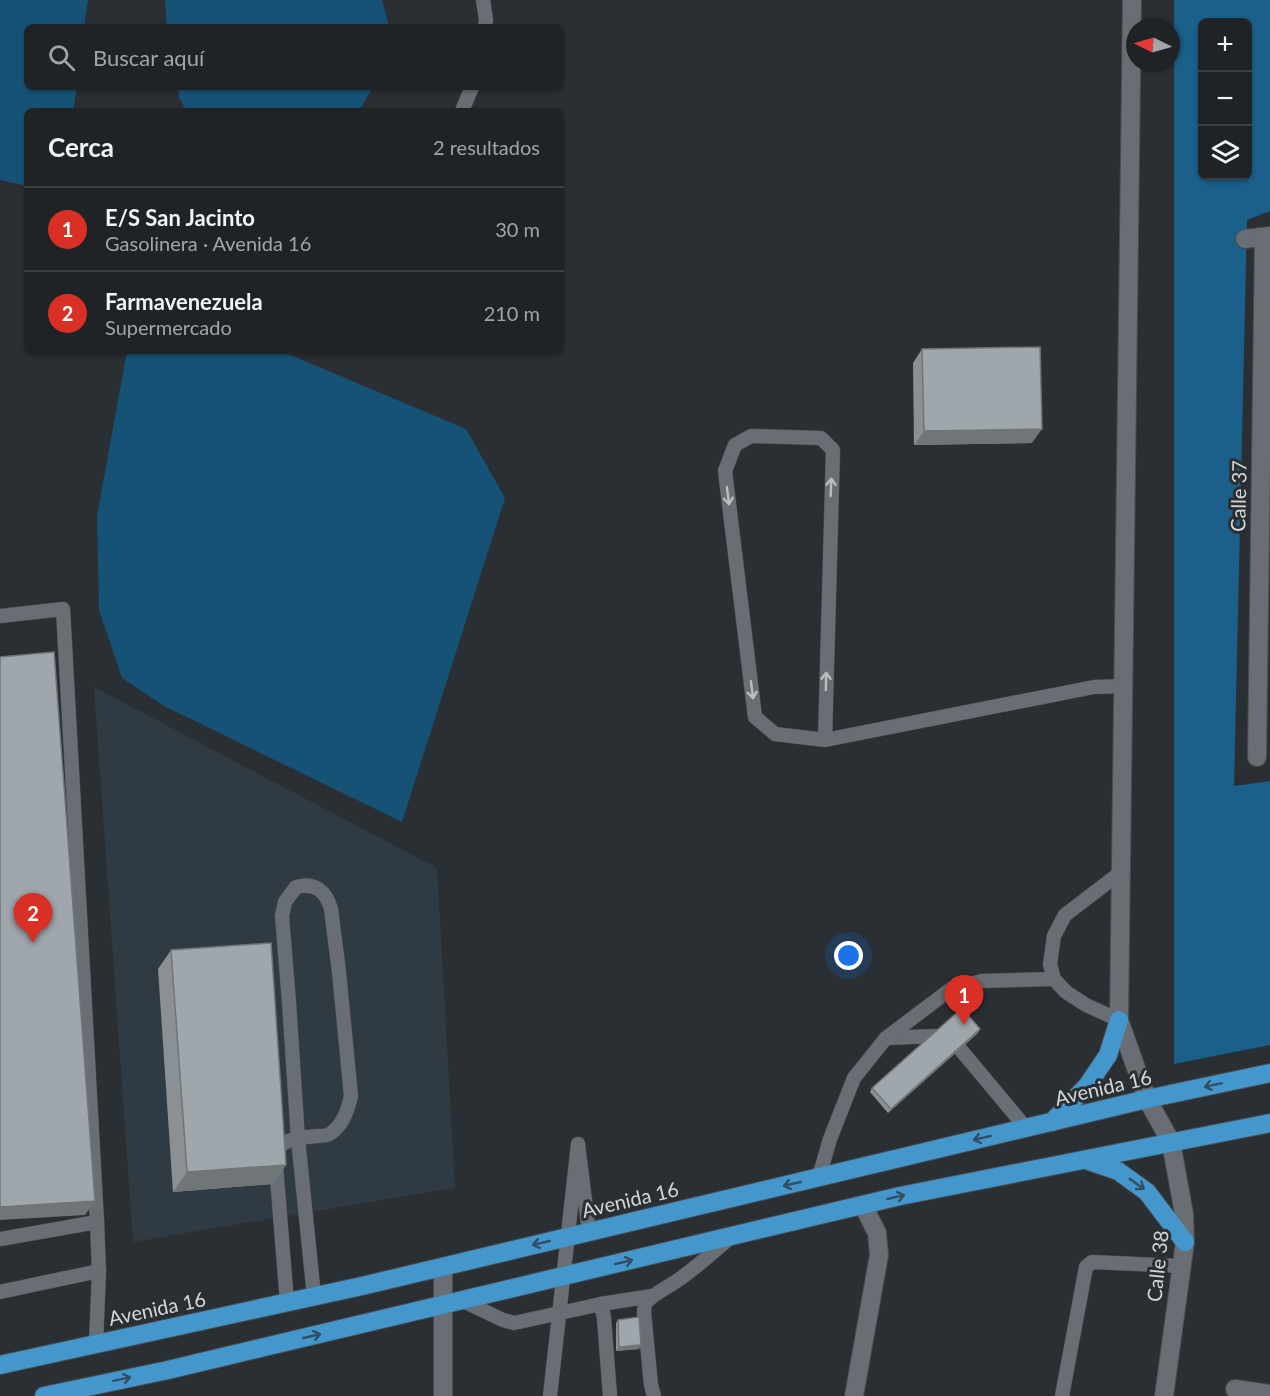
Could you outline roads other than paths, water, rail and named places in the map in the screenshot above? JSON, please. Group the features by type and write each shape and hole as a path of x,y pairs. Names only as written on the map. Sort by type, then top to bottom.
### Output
{"highway":[{"path":"1052,1122 1087,1086 1108,1055 1119,1020"},
{"name":"Avenida 16","path":"0,1365 362,1287 1147,1099 1270,1073"},
{"path":"44,1396 168,1370 900,1196 1270,1123"},
{"path":"1084,1159 1118,1171 1147,1192 1185,1242"}],"street":[{"name":"Calle 38","path":"1132,0 1119,1020 1147,1099 1171,1142 1184,1214 1185,1242 1164,1396"},
{"path":"1245,239 1267,236"},
{"name":"Calle 37","path":"1257,757 1267,236"},
{"path":"854,1396 879,1255 877,1233 863,1205"},
{"path":"442,1267 443,1396"},
{"path":"1234,1389 1270,1394"}],"lane":[{"path":"483,0 485,24"},
{"path":"463,108 471,90"},
{"path":"825,740 833,450 821,438 751,436 735,445 725,471 755,717 775,734 825,740 1094,687 1123,686"},
{"path":"0,616 63,609 97,1222 99,1271 96,1344"},
{"path":"1119,1020 1086,1005 1066,992 1054,979 1050,964 1054,936 1065,915 1120,873"},
{"path":"287,1302 275,1153 286,1141 298,1139 329,1135 344,1118 351,1096 331,909 323,892 308,885 296,887 290,894 285,902 282,916 298,1139 314,1296"},
{"path":"819,1177 830,1139 854,1078 886,1038 951,989 982,981 1054,979"},
{"path":"886,1038 936,1036 955,1043 1026,1128"},
{"path":"550,1396 578,1144 589,1232"},
{"path":"0,1239 97,1222"},
{"path":"654,1396 644,1312 645,1303 684,1276 733,1236"},
{"path":"1062,1396 1086,1266 1092,1262 1181,1266"},
{"path":"0,1292 99,1271"},
{"path":"461,1300 514,1323 601,1304 652,1296"},
{"path":"601,1304 610,1396"}],"place":[{"name":"Farmavenezuela","path":"33,943"},
{"name":"E/S San Jacinto","path":"964,1025"}]}
